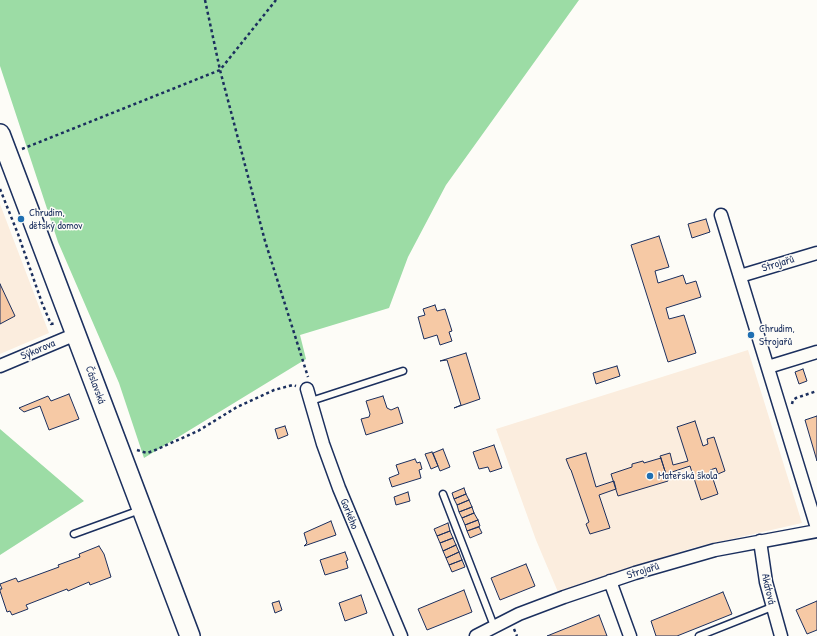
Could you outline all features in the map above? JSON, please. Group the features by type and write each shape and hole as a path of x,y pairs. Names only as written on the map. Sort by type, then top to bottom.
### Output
{"main road":[{"name":"Čáslavská","path":"0,134 190,636"}],"street":[{"name":"Strojařů","path":"476,636 532,609 610,582 715,550 817,529 721,215"},
{"name":"Strojařů","path":"740,276 817,253"},
{"name":"Sýkorova","path":"0,366 73,326"},
{"path":"768,367 817,352"},
{"name":"Gorkého","path":"307,389 323,444 336,481 401,636"},
{"name":"Akátová","path":"760,540 766,582 781,636"},
{"path":"610,582 630,636"}],"lane":[{"path":"311,401 403,371"},
{"path":"443,494 494,626"},
{"path":"74,534 142,509"},
{"path":"699,636 772,607"}],"path":[{"path":"119,450 136,450 147,453 198,431 237,407 274,390 293,385 307,389 308,376 265,241 220,70 205,0"},
{"path":"8,154 220,70 276,0"},
{"path":"0,189 51,324 73,326"},
{"path":"793,410 793,400 817,391"}],"shaded area":[{"path":"0,204 49,333 0,354"},
{"name":"Mateřská škola","path":"748,350 802,523 692,548 558,592 536,540 496,429"}],"green space":[{"path":"0,0 579,0 446,185 408,257 389,308 300,335 306,359 144,458 119,383 58,242 0,66"},
{"path":"0,429 84,501 0,555"}],"building":[{"path":"706,219 710,232 692,238 688,224"},
{"path":"659,236 669,267 655,271 658,283 683,275 686,284 696,281 701,297 666,308 669,319 684,315 696,353 668,362 631,245"},
{"path":"0,284 15,316 0,324"},
{"path":"435,305 437,311 445,309 452,331 449,332 452,341 440,345 437,335 424,339 418,317 425,315 423,309"},
{"path":"466,353 480,399 454,408 461,405 447,360 440,361"},
{"path":"617,366 620,376 596,384 593,373"},
{"path":"803,369 807,381 799,384 795,372"},
{"path":"69,394 79,419 49,430 40,406 24,412 19,408 48,396 51,401"},
{"path":"383,396 387,408 391,410 398,407 403,423 366,435 361,419 369,417 370,414 366,401"},
{"path":"817,416 817,461 805,420"},
{"path":"695,421 703,446 708,444 707,439 714,437 725,471 718,474 716,468 710,470 718,494 701,500 690,466 666,474 660,456 670,453 673,465 688,461 677,427"},
{"path":"285,426 288,435 278,439 275,429"},
{"path":"494,445 502,468 490,472 488,467 479,469 473,452"},
{"path":"443,449 450,467 440,471 433,453"},
{"path":"432,452 438,466 431,469 425,454"},
{"path":"586,453 596,487 614,481 616,489 599,495 610,528 590,534 586,524 589,522 566,459"},
{"path":"661,458 668,481 618,496 611,474 632,467 632,464 643,461 644,463"},
{"path":"415,459 417,463 420,462 422,469 419,470 421,478 392,487 389,478 399,474 396,465"},
{"path":"464,488 466,494 454,499 452,493"},
{"path":"408,492 410,501 396,505 394,497"},
{"path":"466,494 469,500 457,505 454,499"},
{"path":"469,500 472,507 459,512 457,505"},
{"path":"472,507 474,513 462,518 459,512"},
{"path":"474,513 478,520 465,525 462,518"},
{"path":"478,520 480,526 467,531 465,525"},
{"path":"331,521 336,535 304,546 307,543 304,533"},
{"path":"448,523 450,531 437,536 434,529"},
{"path":"479,527 482,533 470,538 467,531"},
{"path":"450,531 453,538 440,543 437,536"},
{"path":"453,538 456,545 443,551 440,543"},
{"path":"456,545 459,552 446,558 443,551"},
{"path":"99,546 104,554 111,577 90,585 89,582 68,591 67,589 26,605 28,609 12,615 10,611 7,612 0,591 0,589 2,589 0,584 16,578 18,582 59,567 58,565 80,557 79,554"},
{"path":"345,552 348,560 346,561 348,568 325,575 320,560"},
{"path":"459,552 462,560 449,565 446,558"},
{"path":"462,560 465,567 452,572 449,565"},
{"path":"526,564 535,586 500,600 491,578"},
{"path":"464,590 472,612 427,630 418,609"},
{"path":"723,592 732,614 677,636 656,636 651,621"},
{"path":"361,595 367,613 345,621 339,603"},
{"path":"279,601 282,610 275,613 272,603"},
{"path":"817,601 817,630 807,634 796,610"},
{"path":"599,615 607,636 547,636"}],"place":[{"name":"Chrudim, dětský domov","path":"21,219"},
{"name":"Chrudim, Strojařů","path":"751,335"},
{"name":"Mateřská škola","path":"650,476"}]}
